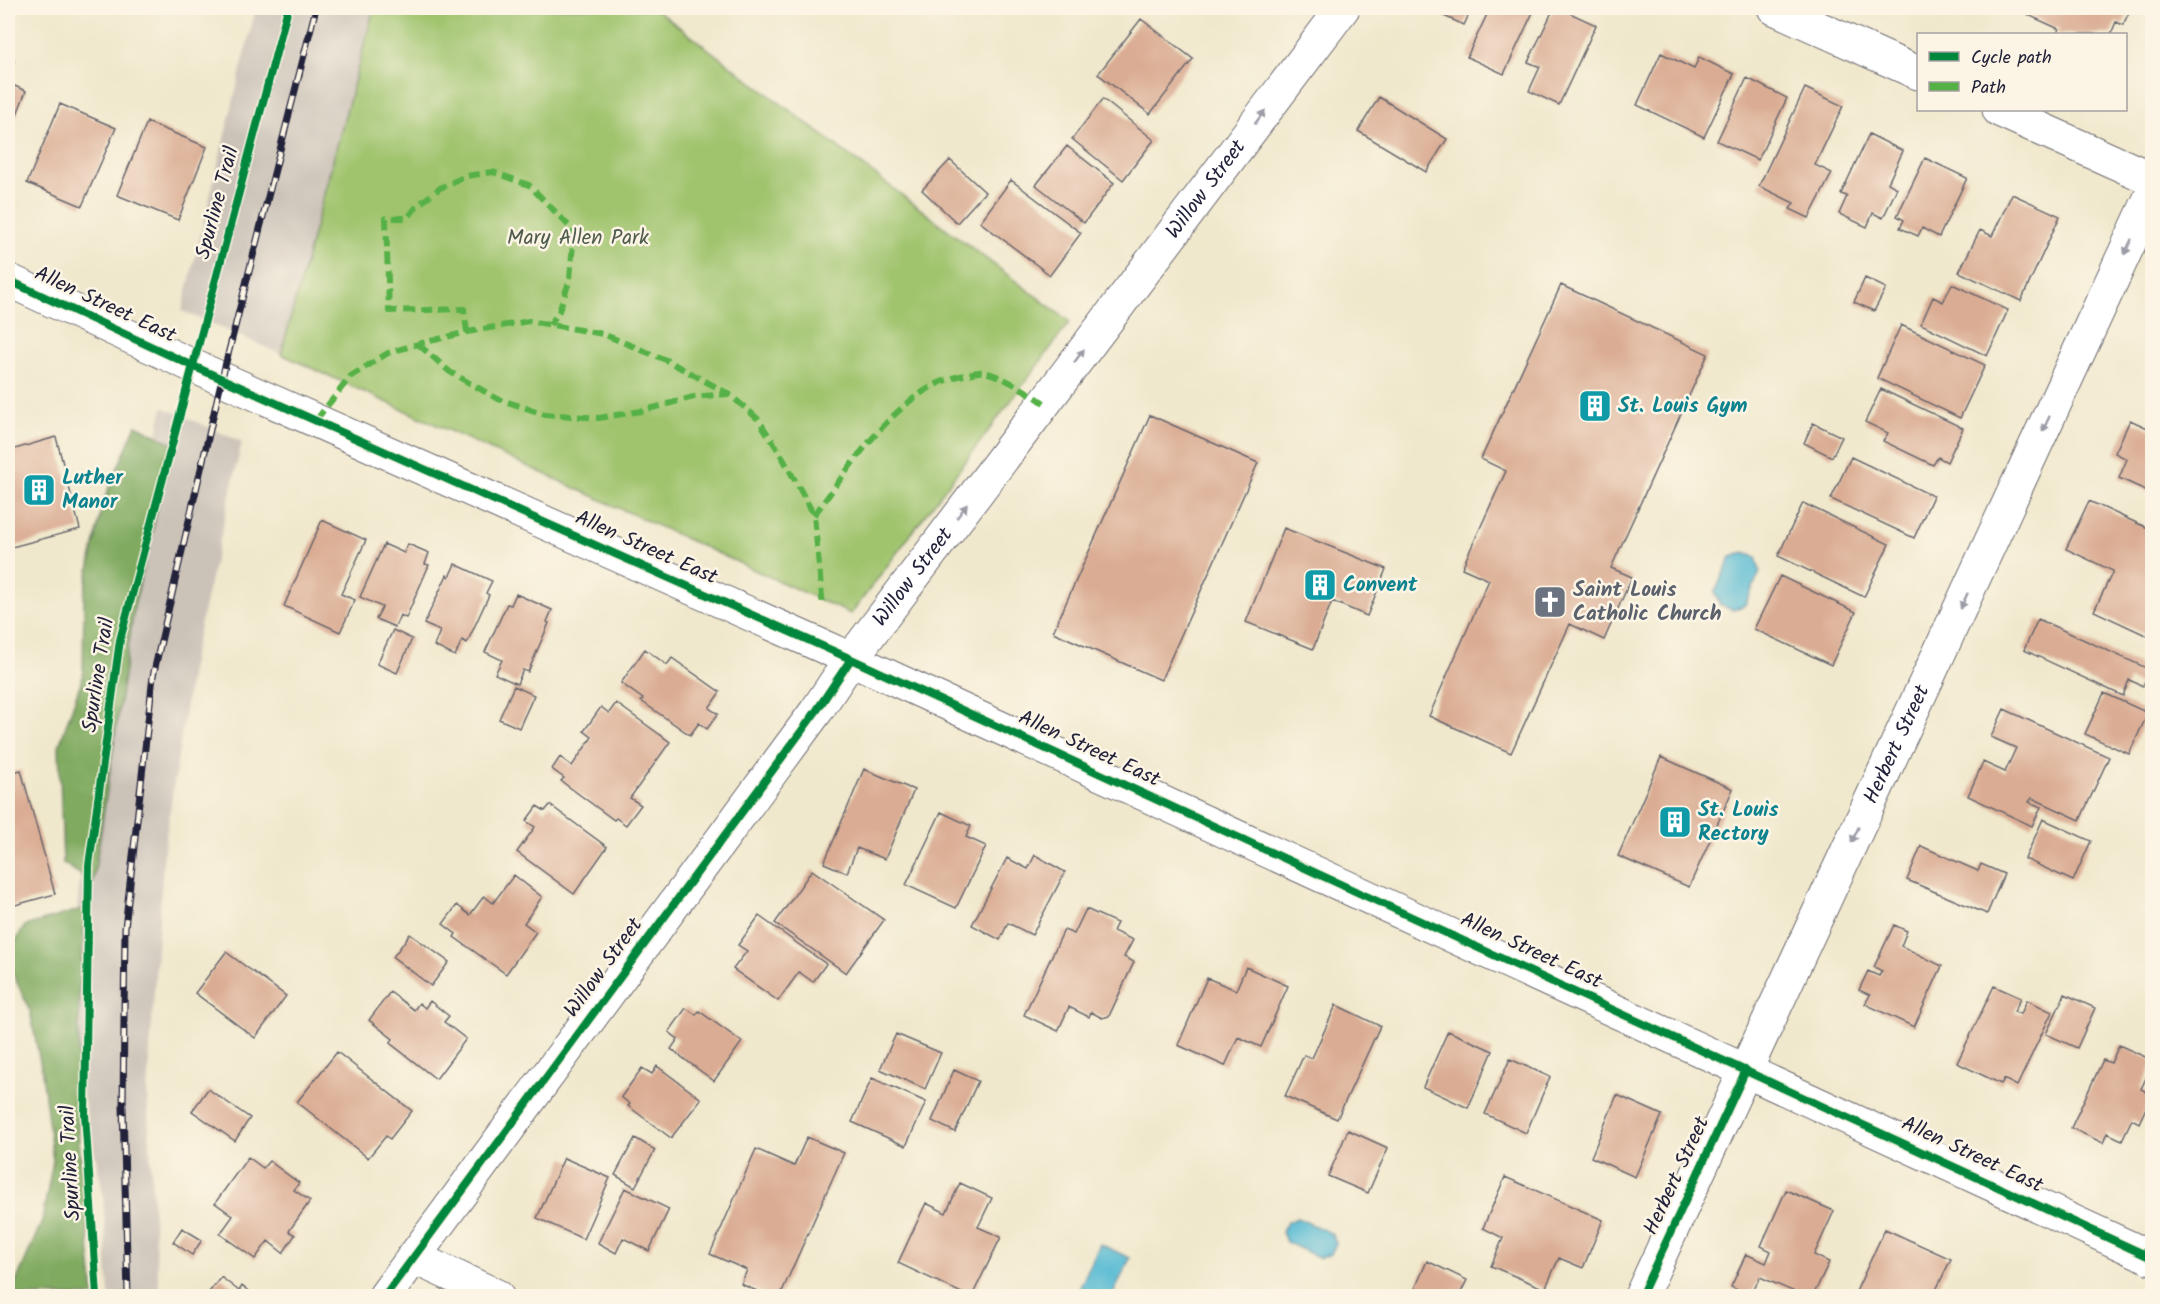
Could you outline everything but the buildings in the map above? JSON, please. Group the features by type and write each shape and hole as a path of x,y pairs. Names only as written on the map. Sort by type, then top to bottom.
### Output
{"street":[{"name":"Willow Street","path":"385,1296 817,710 851,659 1343,8"},
{"path":"1774,8 1917,73"},
{"path":"2001,111 2152,179"},
{"name":"Herbert Street","path":"1641,1296 2152,194"},
{"name":"Allen Street East","path":"8,280 193,366 851,659 2152,1258"},
{"path":"413,1257 497,1296"}],"shaded area":[{"path":"256,8 374,8 281,354 182,311"},
{"path":"163,407 242,442 193,657 164,850 147,1093 160,1296 109,1296 103,1193 66,1013 85,830 112,634"}],"green space":[{"name":"Mary Allen Park","path":"374,8 654,8 1070,322 851,614 281,354"},
{"path":"136,425 173,444 135,602 93,883 63,863 59,746 83,676 84,594 103,502"},
{"path":"86,908 79,987 78,1129 94,1296 10,1296 42,1221 53,1161 42,1072 30,1011 8,963 8,953 25,926"}],"water":[{"path":"1744,553 1756,557 1760,572 1745,605 1733,610 1720,605 1715,592 1731,557"},
{"path":"1297,1218 1331,1233 1336,1243 1331,1254 1320,1258 1286,1242 1282,1232 1287,1222"},
{"path":"1100,1244 1130,1258 1112,1296 1076,1296"}],"railway":[{"path":"128,1296 123,1107 125,928 153,676 222,378 316,8"}],"marked path":[{"path":"467,332 464,309 389,311 386,218 408,218 417,206 440,188 466,176 493,172 529,185 570,227 573,244 570,279 559,311 550,325"},
{"path":"316,420 351,376 388,353 418,344 467,332 529,321 603,334 666,360 729,394 758,419 780,453 814,515 823,607"},
{"path":"418,344 450,372 498,399 545,414 599,418 641,411 694,397 728,394"},
{"path":"814,515 861,452 898,411 919,394 941,382 976,372 989,373 1014,384 1044,403"}],"cycle path":[{"name":"Spurline Trail","path":"97,1296 85,1114 89,865 120,640 288,8"},
{"path":"8,280 193,366 851,659 2152,1258"},
{"path":"385,1296 817,710 851,659"},
{"path":"1641,1296 1746,1070"}],"place":[{"name":"St. Louis Gym","path":"1595,406"},
{"name":"Luther Manor","path":"39,490"},
{"name":"Convent","path":"1320,585"},
{"name":"Saint Louis Catholic Church","path":"1550,602"},
{"name":"St. Louis Rectory","path":"1675,822"}]}
